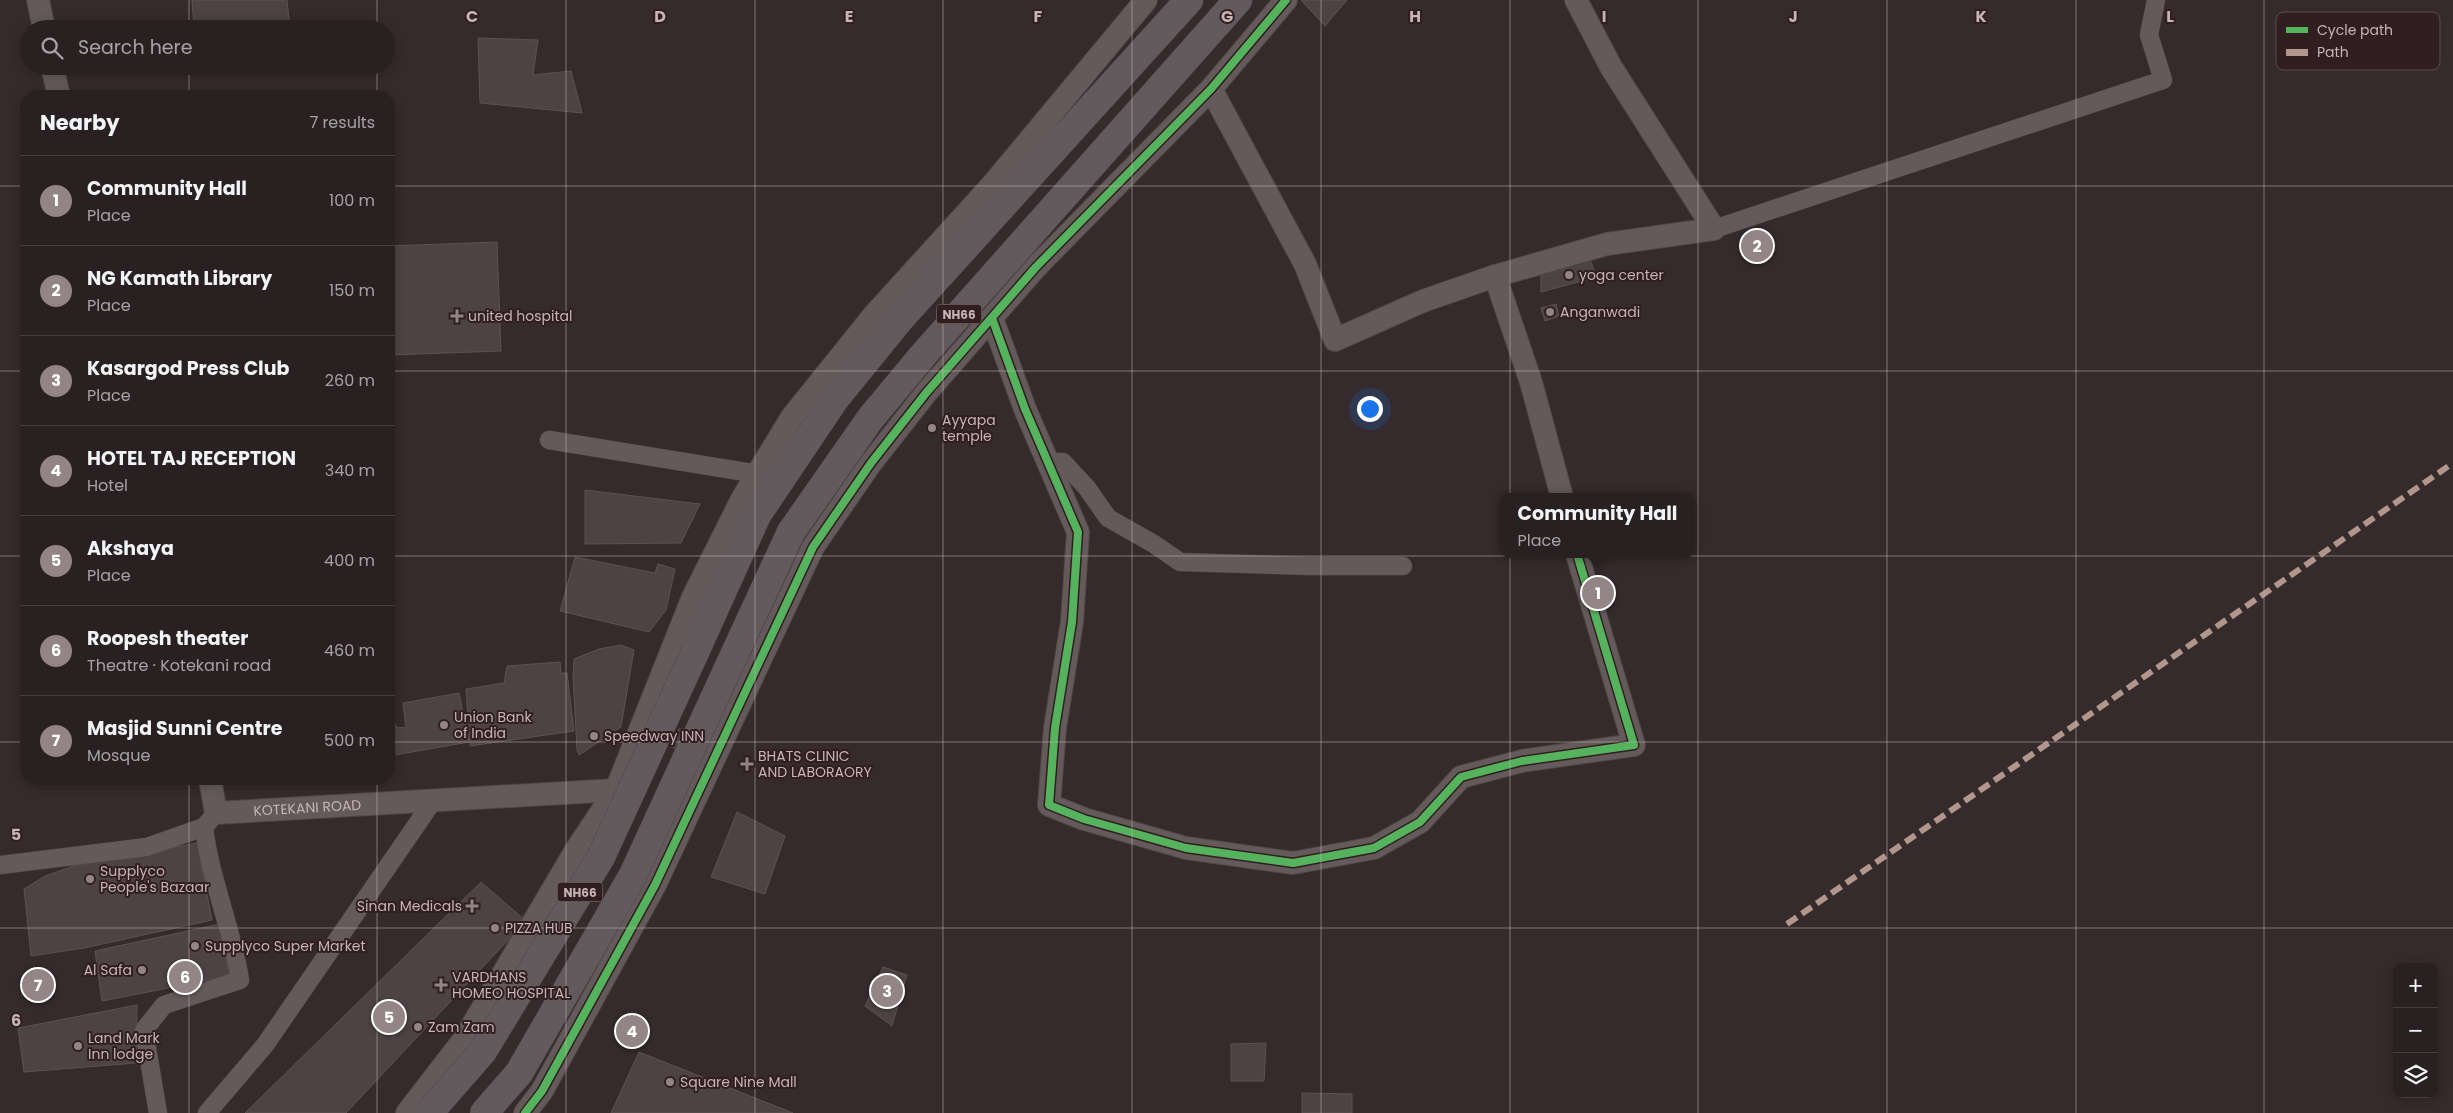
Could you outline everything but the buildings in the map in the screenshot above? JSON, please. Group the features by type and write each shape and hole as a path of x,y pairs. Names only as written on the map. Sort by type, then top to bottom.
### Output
{"highway":[{"name":"NH66","path":"429,1113 483,1051 601,857 757,515 835,399 900,320 1189,0"},
{"name":"NH66","path":"484,1113 519,1072 633,874 791,532 870,419 924,354 1238,0"}],"street":[{"path":"38,0 42,20"},
{"path":"407,1113 465,1038 576,850 616,790 693,597 742,499 792,417 874,315 993,184 1146,0"},
{"path":"525,1113 542,1091 655,885 813,547 871,463 901,424 1036,267 1211,89 1286,0"},
{"path":"1576,0 1611,67 1714,229"},
{"path":"1211,89 1305,264 1335,340 1424,301 1495,276 1607,244 1714,229 2163,80 2149,35 2156,0"},
{"path":"54,75 58,90"},
{"path":"1495,276 1531,382 1561,493"},
{"path":"992,318 1025,409 1050,462 1078,532 1072,622 1055,728 1048,805 1084,818 1186,848 1293,863 1374,848 1420,822 1461,776 1522,761 1634,745 1578,558"},
{"path":"549,440 758,474"},
{"path":"1050,462 1063,462 1087,488 1108,518 1154,544 1180,562 1402,566"},
{"path":"158,1113 144,1030 164,1005 240,980 235,949 206,845 210,820 210,785"},
{"name":"KOTEKANI ROAD","path":"210,820 433,801 616,790"},
{"path":"207,1113 265,1045 433,801"},
{"path":"0,865 147,846 210,820"}],"tunnel":[{"path":"644,724 708,752"}],"marked path":[{"path":"1787,924 2453,463"}],"cycle path":[{"path":"525,1113 542,1091 655,885 813,547 871,463 926,393 1036,267 1211,89 1286,0"},
{"path":"992,318 1025,409 1078,532 1072,622 1055,728 1049,805 1084,819 1186,848 1293,863 1374,848 1420,822 1461,777 1522,761 1634,745 1578,558"}],"place":[{"name":"NG Kamath Library","path":"1757,246"},
{"name":"yoga center","path":"1569,275"},
{"name":"Anganwadi","path":"1550,312"},
{"name":"united hospital","path":"457,316"},
{"name":"Ayyapa temple","path":"932,428"},
{"name":"Community Hall","path":"1598,593"},
{"name":"Union Bank of India","path":"444,725"},
{"name":"Speedway INN","path":"594,736"},
{"name":"BHATS CLINIC AND LABORAORY","path":"747,764"},
{"name":"Supplyco People's Bazaar","path":"90,879"},
{"name":"Sinan Medicals","path":"472,906"},
{"name":"PIZZA HUB","path":"495,928"},
{"name":"Supplyco Super Market","path":"195,946"},
{"name":"Al Safa","path":"142,970"},
{"name":"Roopesh theater","path":"185,977"},
{"name":"Masjid Sunni Centre","path":"38,985"},
{"name":"VARDHANS HOMEO HOSPITAL","path":"441,985"},
{"name":"Kasargod Press Club","path":"887,991"},
{"name":"Akshaya","path":"389,1017"},
{"name":"Zam Zam","path":"418,1027"},
{"name":"HOTEL TAJ RECEPTION","path":"632,1031"},
{"name":"Land Mark Inn lodge","path":"78,1046"},
{"name":"Square Nine Mall","path":"670,1082"}]}
